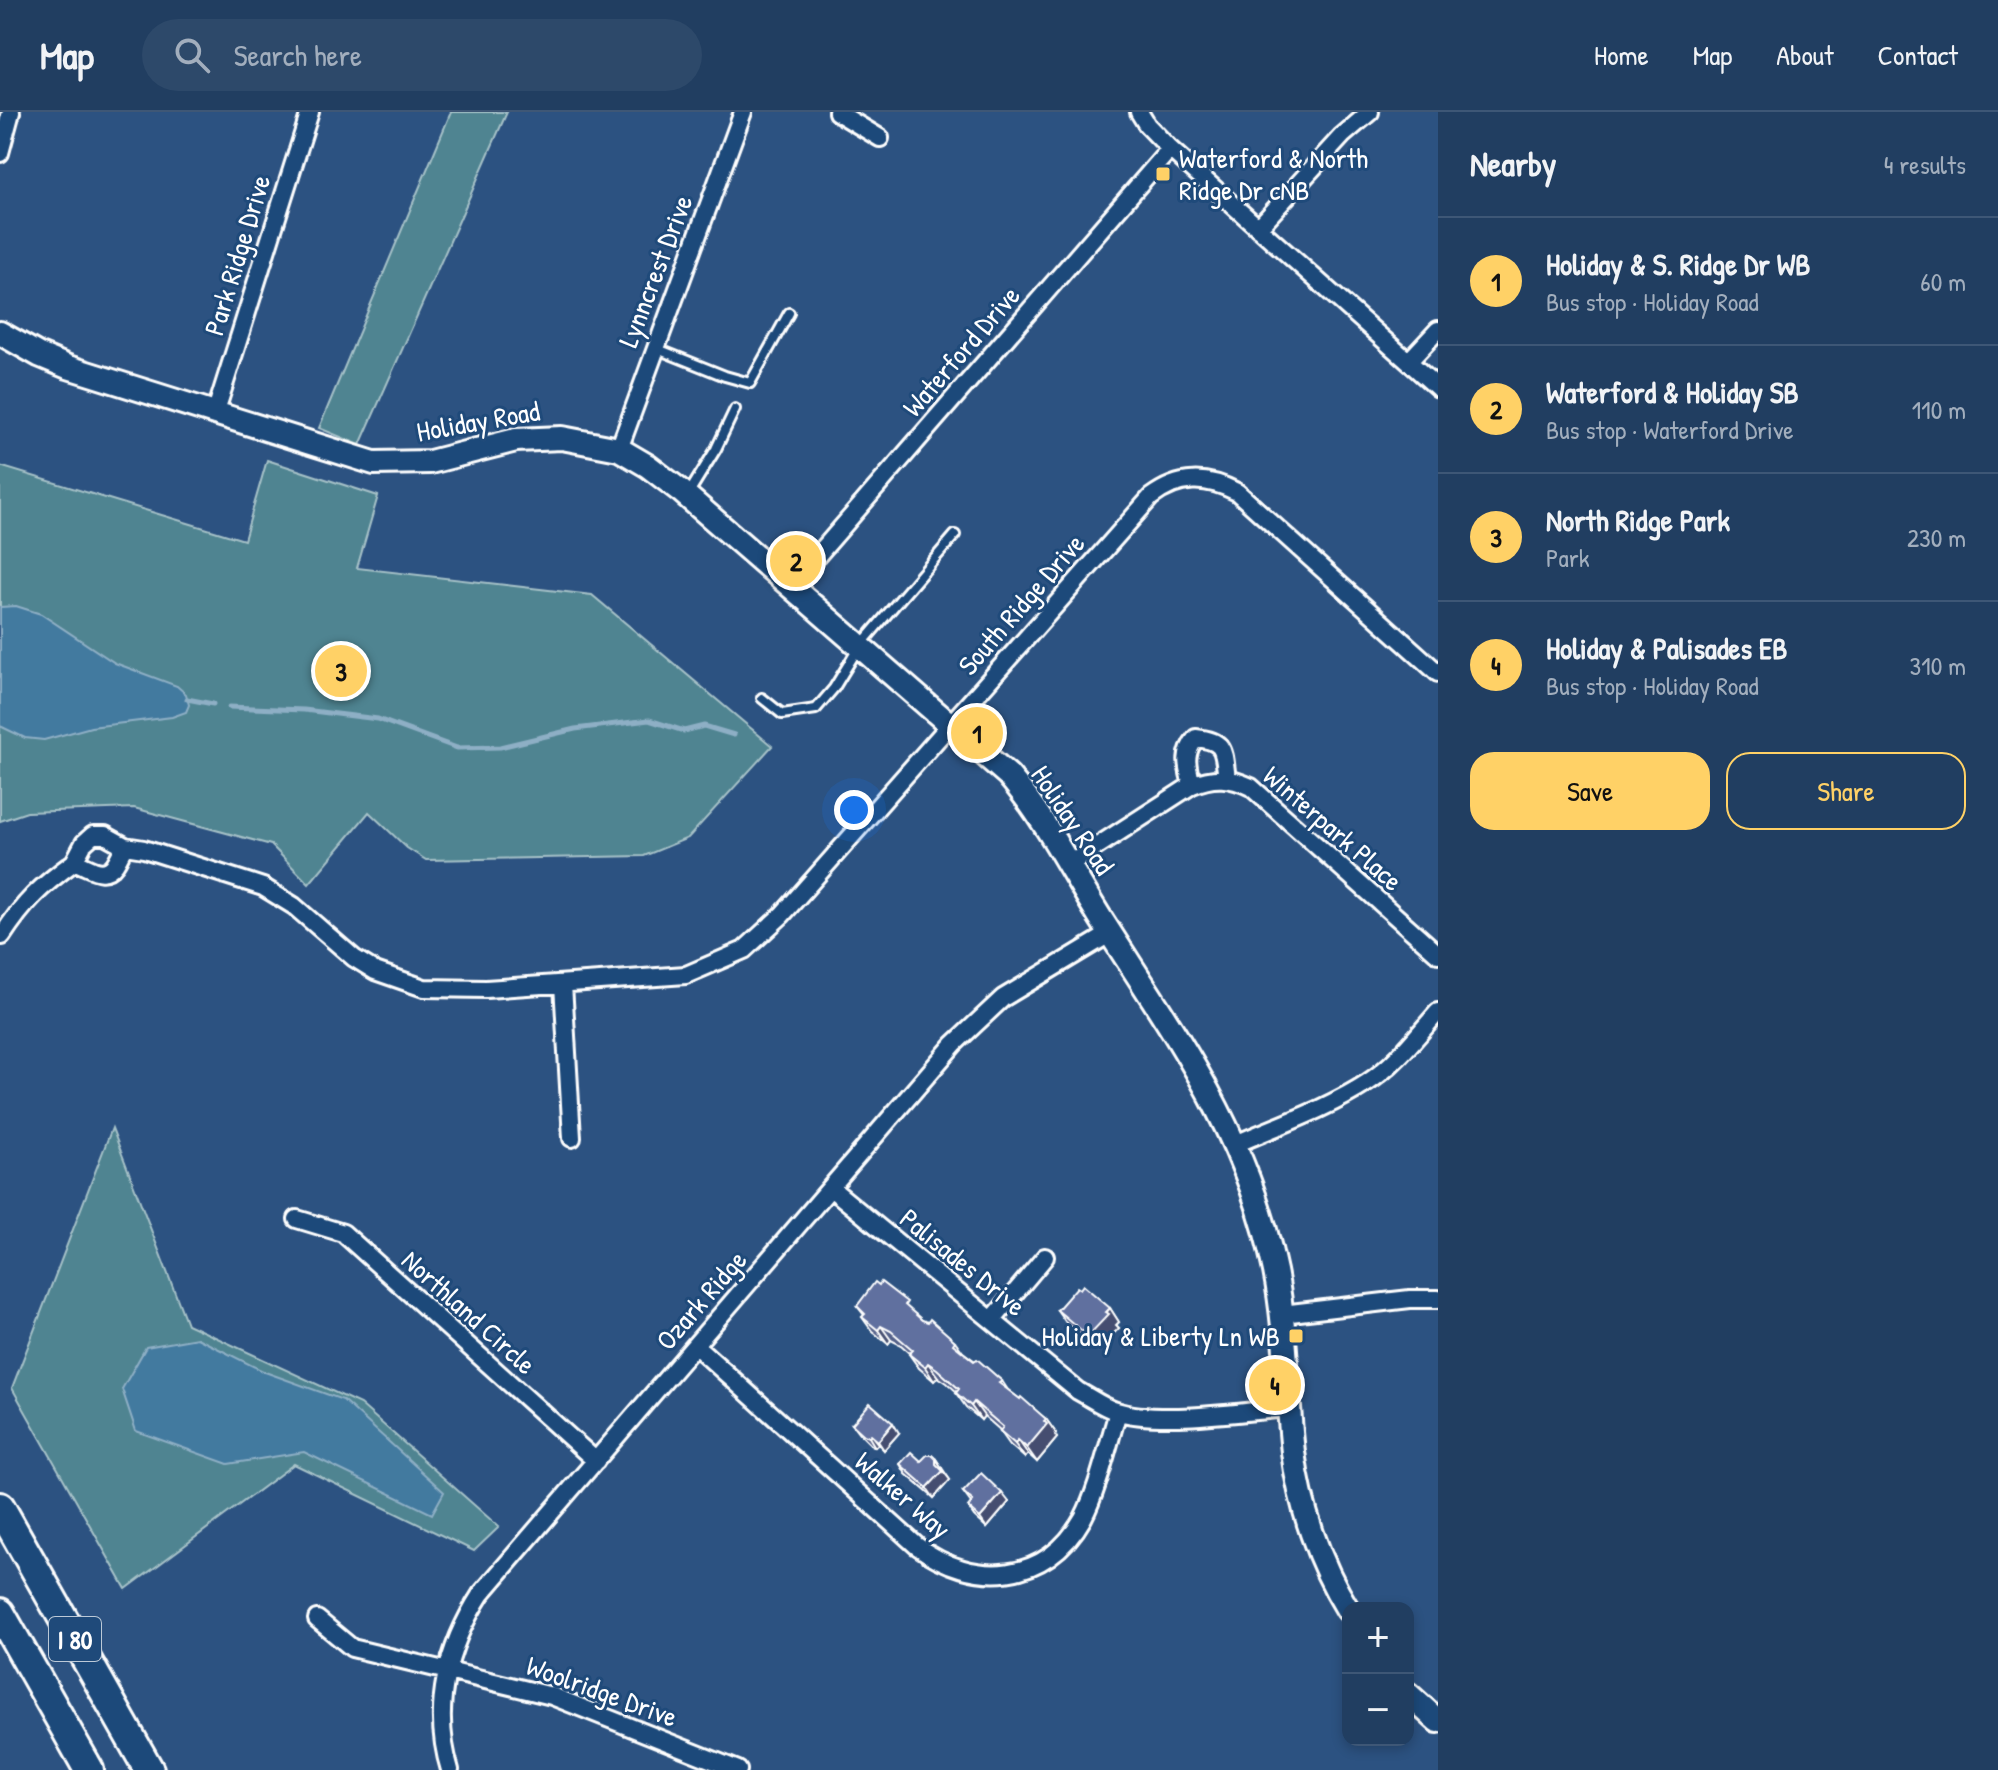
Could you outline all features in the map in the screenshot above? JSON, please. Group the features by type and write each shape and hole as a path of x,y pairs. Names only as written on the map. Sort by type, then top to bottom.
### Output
{"highway":[{"name":"I 80","path":"0,1507 149,1770"},
{"name":"I 80","path":"0,1613 89,1770"}],"street":[{"path":"0,153 11,112"},
{"name":"Park Ridge Drive","path":"215,414 310,112"},
{"name":"Lynncrest Drive","path":"619,449 743,112"},
{"path":"837,112 880,138"},
{"path":"1139,112 1170,149 1438,388"},
{"path":"1258,228 1342,136 1370,112"},
{"name":"Waterford Drive","path":"791,586 1170,149"},
{"path":"1409,361 1438,330"},
{"name":"Holiday Road","path":"0,333 68,367 336,454 374,463 430,462 516,440 542,438 585,440 619,449 648,466 687,496 1008,775 1196,1068 1236,1144 1268,1237 1282,1314 1289,1408 1299,1483 1323,1562 1344,1602"},
{"name":"South Ridge Drive","path":"2,936 21,906 74,862 84,843 93,835 105,835 125,846 144,849 263,887 294,906 354,958 375,971 406,983 442,989 686,975 744,950 792,905 1151,497 1173,484 1190,480 1214,482 1237,492 1438,673"},
{"name":"Winterpark Place","path":"1192,785 1186,762 1189,748 1196,738 1214,740 1223,748 1227,779"},
{"name":"Winterpark Place","path":"1068,865 1192,785 1206,779 1227,779 1251,787 1438,954"},
{"path":"74,862 92,870 105,871 115,865 125,846"},
{"name":"Ozark Ridge","path":"450,1770 442,1732 446,1670 466,1618 481,1594 954,1044 1003,998 1111,933"},
{"path":"563,984 572,1138"},
{"path":"1236,1144 1347,1095 1369,1082 1438,1012"},
{"name":"Palisades Drive","path":"832,1189 1078,1391 1118,1412 1164,1417 1289,1408"},
{"name":"Northland Circle","path":"297,1219 343,1233 596,1461"},
{"path":"992,1320 1045,1257"},
{"path":"1282,1314 1410,1299 1438,1299"},
{"name":"Walker Way","path":"696,1346 917,1546 954,1568 980,1574 1013,1571 1034,1564 1051,1555 1071,1536 1086,1511 1118,1412"},
{"name":"Woolridge Drive","path":"317,1619 352,1648 552,1696 738,1770"},
{"path":"1414,1699 1438,1721"}],"lane":[{"path":"654,348 750,383 789,313"},
{"path":"687,496 716,449 735,409"},
{"path":"762,698 782,714 816,709 834,688 859,647 955,535"}],"green space":[{"path":"451,112 507,112 360,445 319,428"},
{"path":"267,460 378,496 357,568 592,595 772,746 688,838 644,856 426,860 407,848 369,812 309,884 271,845 134,808 27,812 0,821 0,466 244,540"},
{"path":"112,1128 187,1324 360,1404 499,1527 474,1551 294,1464 126,1589 12,1388"}],"water":[{"path":"16,606 41,614 115,663 177,686 186,694 189,705 186,712 172,717 91,727 44,740 25,738 0,726 0,607"},
{"path":"197,1338 265,1372 343,1400 444,1492 432,1514 304,1452 228,1464 136,1431 122,1389 146,1347"}],"building":[{"path":"875,1282 879,1285 881,1282 907,1302 905,1305 922,1320 928,1322 930,1319 955,1341 953,1344 974,1361 977,1359 1002,1381 999,1383 1046,1419 1047,1424 1027,1448 1018,1440 1015,1444 1000,1431 1003,1427 974,1402 971,1406 956,1393 959,1389 937,1369 928,1363 925,1367 909,1354 913,1350 891,1331 881,1326 878,1330 862,1317 865,1314 857,1306"},
{"path":"1083,1285 1110,1308 1106,1312 1109,1314 1088,1336 1057,1310 1077,1287 1080,1289"},
{"path":"870,1403 893,1423 878,1441 871,1435 864,1435 852,1424"},
{"path":"911,1452 921,1461 932,1455 943,1471 927,1488 900,1464"},
{"path":"981,1473 1002,1493 980,1518 968,1507 973,1501 963,1492"}],"waterway":[{"path":"187,699 213,704"},
{"path":"229,707 304,710 378,719 457,748 500,747 575,729 649,720 684,731 704,726 734,735"}],"place":[{"name":"Waterford & North Ridge Dr cNB","path":"1163,174"},
{"name":"Waterford & Holiday SB","path":"796,561"},
{"name":"North Ridge Park","path":"341,671"},
{"name":"Holiday & S. Ridge Dr WB","path":"977,733"},
{"name":"Holiday & Liberty Ln WB","path":"1296,1336"},
{"name":"Holiday & Palisades EB","path":"1275,1385"}]}
